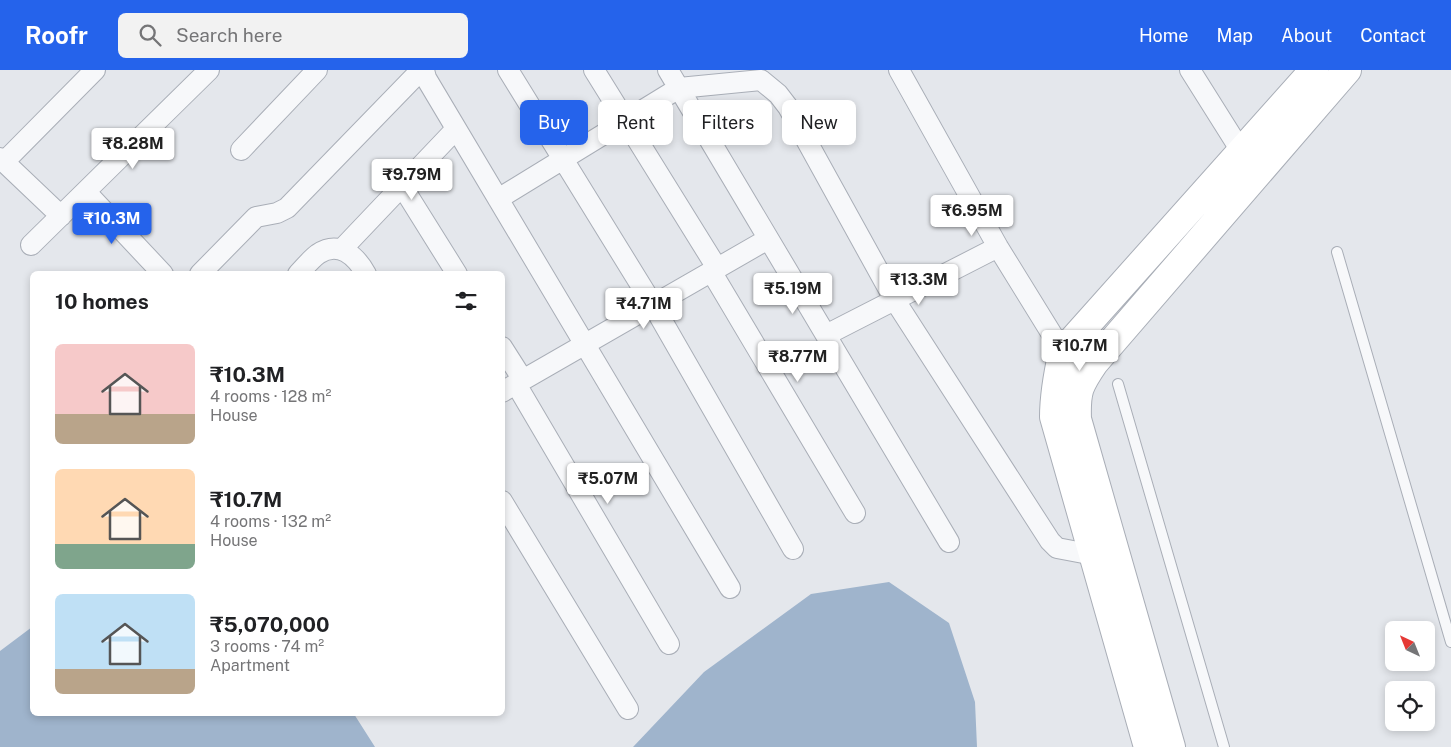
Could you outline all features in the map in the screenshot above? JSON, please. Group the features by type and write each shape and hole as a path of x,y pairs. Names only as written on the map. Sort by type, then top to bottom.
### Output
{"street":[{"path":"61,216 2,160 95,70"},
{"path":"31,245 209,70"},
{"path":"241,150 316,70"},
{"path":"203,271 256,217 278,213 287,208 422,70 730,588"},
{"path":"508,70 653,304 793,549"},
{"path":"594,70 613,100"},
{"path":"668,70 949,542"},
{"path":"899,70 998,247 1064,351 1081,383"},
{"path":"1190,70 1241,151"},
{"path":"1148,747 1054,417 1056,378 1064,351 1314,70"},
{"path":"1171,747 1077,419 1076,400 1081,383 1094,363 1347,70"},
{"path":"659,100 679,88 761,80 778,94 788,107 894,299 1050,541 1057,548 1094,556"},
{"path":"342,249 456,129"},
{"path":"498,199 598,137"},
{"path":"640,145 855,513"},
{"path":"402,186 455,271"},
{"path":"86,192 160,271"},
{"path":"514,385 768,239"},
{"path":"826,335 998,247"},
{"path":"301,271 318,254 331,249 342,249 352,256 364,271"},
{"path":"505,356 514,385 669,644"},
{"path":"505,506 628,709"}],"lane":[{"path":"1337,252 1451,642"},
{"path":"1118,384 1224,747"}],"water":[{"path":"889,582 949,623 975,702 977,747 633,747 704,672 811,594"},
{"path":"30,628 30,716 355,716 375,747 0,747 0,651"}]}
